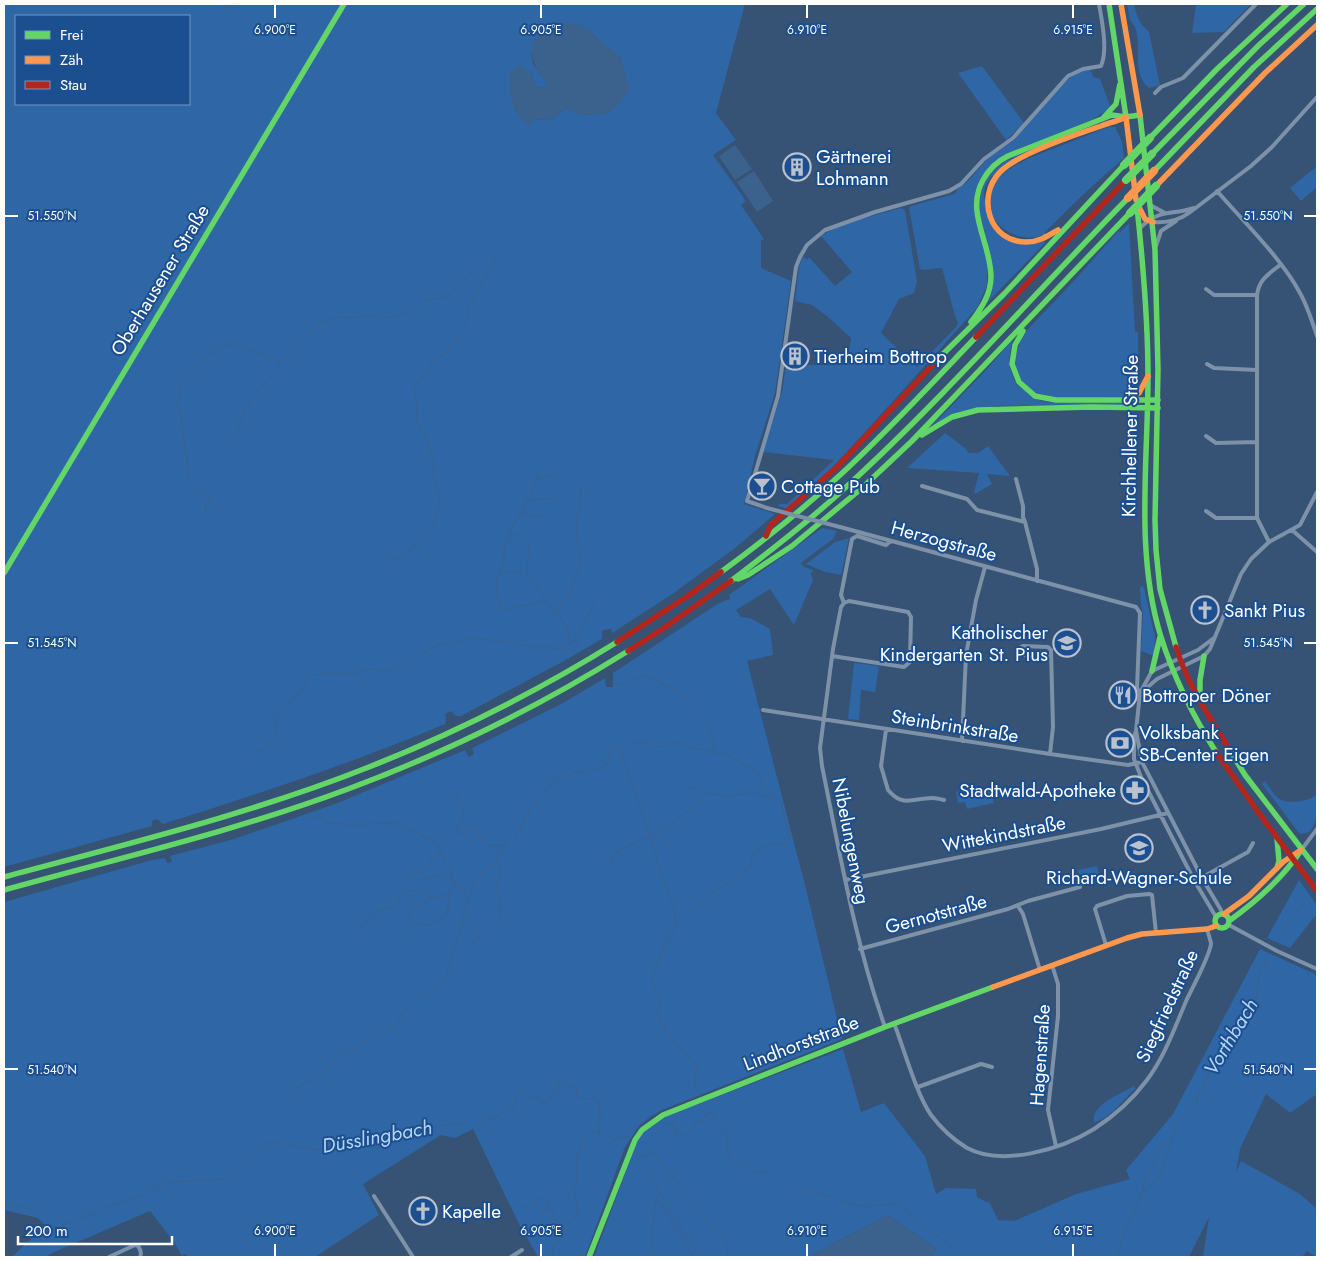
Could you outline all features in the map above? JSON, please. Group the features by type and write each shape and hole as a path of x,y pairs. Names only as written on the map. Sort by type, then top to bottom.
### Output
{"main road":[{"name":"Oberhausener Straße","path":"4,573 344,4"},
{"name":"Kirchhellener Straße","path":"1109,4 1126,117 1139,229 1146,318 1148,376 1144,533 1148,573 1160,633 1172,671 1208,740 1317,891"},
{"name":"Kirchhellener Straße","path":"1121,4 1140,115 1152,206 1151,220 1155,250 1158,404 1155,520 1160,589 1182,666 1201,704 1245,775 1317,869"},
{"path":"765,538 771,525 838,466 944,354 1004,294 1211,74 1251,35 1287,4"},
{"path":"4,877 245,809 346,776 417,748 501,708 621,641 692,593 765,538 839,476 900,416 1126,180 1259,45 1304,4"},
{"path":"4,890 242,824 348,789 398,770 481,732 584,679 650,638 729,582 801,525 878,457 1135,203 1154,170 1242,80 1317,10"},
{"path":"729,582 748,575 792,546 826,519 912,441 1265,73 1317,25"},
{"path":"1103,118 1116,104 1120,84"},
{"path":"944,354 973,319 988,294 990,259 976,214 976,198 983,178 1004,158 1103,118 1116,115 1126,117"},
{"path":"1088,204 1051,236 1042,240 1023,242 1006,237 994,225 988,211 987,198 996,176 1009,165 1103,125 1126,117 1140,115"},
{"name":"Kirchhellener Straße","path":"1135,203 1144,216 1151,220"},
{"path":"1046,302 1042,310 1020,335 1013,351 1013,370 1024,388 1035,396 1049,400 1126,400 1148,404"},
{"path":"1126,400 1139,393 1148,376"},
{"path":"912,441 952,417 978,410 1158,404"},
{"path":"1152,671 1160,633"},
{"path":"1201,704 1200,680 1204,656"},
{"path":"1277,837 1279,861 1277,868"},
{"name":"Lindhorststraße","path":"1223,919 1259,888 1277,868 1293,858 1302,849"},
{"name":"Lindhorststraße","path":"589,1257 634,1140 652,1121 672,1111 886,1027 1106,945 1134,936 1207,929 1251,904 1282,876 1293,858"}],"street":[{"name":"Herzogstraße","path":"1099,4 1104,32 1103,61 1101,66 1083,69 1068,76 1013,138 984,158 965,181 956,188 834,226 819,234 807,245 796,267 778,396 747,501 1036,581 1134,606 1140,613 1137,688 1140,693"},
{"path":"1155,93 1161,87 1183,78 1256,4"},
{"name":"Kirchhellener Straße","path":"1155,250 1161,231 1166,226 1181,219 1251,166 1272,147 1317,97"},
{"path":"1217,191 1280,265 1300,293 1317,336"},
{"path":"1152,206 1165,213"},
{"path":"1139,229 1165,213 1180,212 1196,207"},
{"path":"1151,220 1165,222 1181,219"},
{"path":"1269,542 1257,518 1257,295 1258,286 1264,278 1280,265"},
{"path":"1206,289 1214,295 1257,295"},
{"path":"1207,364 1214,368 1257,370"},
{"path":"1206,436 1216,443 1257,442"},
{"path":"1016,479 1023,506 1023,517 1037,569 1036,581"},
{"path":"922,486 967,499 977,510 1025,522"},
{"path":"1140,693 1157,679 1204,656 1210,649 1241,574 1251,559 1269,542 1300,525 1317,492"},
{"path":"1206,511 1216,518 1257,518"},
{"path":"1292,530 1317,552"},
{"name":"Nibelungenweg","path":"886,1027 860,949 822,766 820,748 832,656 841,608 844,603 841,595 852,539 857,536 886,545 891,541"},
{"path":"962,741 966,655 976,600 985,567"},
{"path":"832,656 904,667 910,662 911,617 907,611 849,601 844,603"},
{"path":"1214,638 1198,650 1152,671 1140,693 1134,736 1136,764 1195,882 1223,919 1277,951 1317,968"},
{"path":"1050,754 1053,727 1051,650 1048,647 1023,646 1020,648 1020,653 1023,655 1051,657"},
{"name":"Steinbrinkstraße","path":"763,710 1128,765 1142,762"},
{"path":"886,730 882,766 890,793 898,799 906,801 932,798 944,800"},
{"path":"1136,731 1142,762 1202,878 1221,910 1223,919"},
{"name":"Wittekindstraße","path":"845,880 1161,816 1168,813"},
{"path":"1302,849 1317,828"},
{"path":"1195,882 1248,852 1254,843"},
{"name":"Gernotstraße","path":"860,949 1080,887"},
{"path":"1106,945 1095,909 1097,906 1127,896 1152,895 1156,933"},
{"path":"1018,906 1023,914 1040,970"},
{"name":"Siegfriedstraße","path":"894,1024 918,1088 931,1114 952,1136 968,1148 978,1152 1005,1156 1018,1156 1056,1146 1093,1130 1112,1116 1146,1081 1157,1065 1170,1039 1210,948 1207,929"},
{"name":"Hagenstraße","path":"1052,965 1058,984 1058,1016 1048,1110 1056,1146"},
{"path":"918,1088 981,1064 992,1067"},
{"path":"374,1196 413,1257"},
{"path":"109,1257 135,1244 140,1249 140,1257"},
{"path":"512,1257 522,1250"}],"shaded area":[{"path":"4,4 745,4 716,113 736,140 713,155 746,201 741,205 764,239 761,241 761,268 791,281 775,393 755,456 744,504 775,514 734,549 671,595 612,633 612,629 602,630 602,639 461,716 456,716 451,711 445,714 445,724 340,765 163,824 157,819 152,821 152,826 4,867","holes":["589,30 621,58 608,113 579,114 566,108 553,119 532,120 530,126 530,72 537,88 544,87 547,83 533,64 531,53"]},
{"path":"1127,4 1134,4 1141,24 1149,32 1160,85 1149,88 1140,76 1136,30 1130,20"},
{"path":"1196,4 1251,4 1224,32 1192,33"},
{"path":"551,22 577,24 589,30 621,58 630,89 622,101 608,113 578,114 566,108 553,119 533,120 530,126 518,115 512,102 510,72 518,65 530,72 537,88 544,87 547,83 535,66 532,51 537,37"},
{"path":"982,66 1024,123 1006,140 958,73"},
{"path":"1084,70 1090,70 1093,77 1100,79 1110,106 1108,110 1091,120 1004,156 975,191 988,261 987,285 977,308 826,474 788,509 778,506 779,504 787,504 834,460 763,452 782,392 786,365 847,365 851,338 812,305 795,301 799,267 803,256 807,260 809,257 835,286 852,272 821,236 860,219 901,208 905,210 917,281 914,293 899,299 881,333 917,367 958,323 942,268 920,269 909,208 954,194 988,158 1013,141 1065,82 1073,75"},
{"path":"1110,127 1115,127 1122,142 1124,158 1088,190 1045,232 1046,234 1022,237 1010,233 1001,227 994,218 990,208 989,196 994,184 1002,174 1034,156"},
{"path":"735,145 752,169 735,180 719,156"},
{"path":"1029,150 1000,168 994,174 988,181 984,196 1002,236 1046,242 987,303 990,282 980,220 981,194 985,182 992,171 1007,160"},
{"path":"1317,166 1317,187 1301,201 1290,188"},
{"path":"754,171 773,201 757,212 737,182"},
{"path":"1129,223 1135,332 1138,332 1138,374 1133,393 1124,397 1059,398 1033,392 1020,380 1014,361 1021,338 1121,228 1119,233"},
{"path":"1013,339 1009,365 1014,379 1017,385 1041,401 1056,403 1133,402 1133,405 995,406 933,425"},
{"path":"945,433 969,453 978,453 988,446 1010,476 987,474 992,484 975,494 979,473 907,468"},
{"path":"822,528 837,531 833,539 801,563 802,566 813,570 811,574 813,580 794,625 770,589 736,610 741,617 750,618 770,629 773,655 747,661 806,889 842,1039 662,1110 639,1126 625,1147 585,1257 538,1257 518,1222 473,1129 455,1138 441,1135 363,1184 379,1215 315,1257 188,1257 185,1254 182,1256 174,1242 150,1211 46,1257 12,1257 45,1225 38,1218 4,1210 4,902 152,860 165,858 167,863 172,862 170,856 234,839 335,804 465,750 469,757 474,754 472,748 563,703 605,678 606,687 613,687 613,673 719,603 730,599 729,595"},
{"path":"849,538 841,575 825,572 806,564 835,542"},
{"path":"1142,586 1155,637 1154,656 1141,651 1143,613 1140,587"},
{"path":"854,663 879,666 875,692 861,690 859,720 848,719"},
{"path":"1265,781 1272,792 1281,800 1290,802 1300,801 1317,795 1316,820 1310,831 1299,833 1262,784"},
{"path":"962,785 992,790 995,796 992,796 994,803 967,809 965,802 958,803 956,792 963,790"},
{"path":"1097,866 1100,881 1081,886 1078,870"},
{"path":"1299,880 1317,905 1317,919 1315,916 1290,948 1267,938"},
{"path":"1260,949 1317,975 1317,1094 1290,1113 1266,1094 1240,1149 1236,1172 1241,1161 1300,1194 1317,1209 1316,1257 1307,1251 1302,1257 1203,1257 1209,1217 1189,1257 931,1257 937,1249 888,1215 808,1257 594,1257 637,1141 644,1131 664,1117 843,1049 861,1112 884,1103 925,1156 936,1194 946,1188 976,1189 977,1197 988,1203 989,1201 998,1220 1014,1221 1076,1194 1130,1179 1126,1170 1173,1114"},
{"path":"1134,1086 1135,1089 1111,1113 1094,1122 1094,1116 1102,1105"},
{"path":"888,1215 937,1249 931,1257 808,1257"}],"waterway":[{"path":"216,4 232,7"},
{"path":"468,314 469,307 491,268 495,256"},
{"path":"422,302 451,295 478,265"},
{"path":"302,340 322,322 338,317 352,318 371,315 383,319 414,309"},
{"path":"466,321 467,317"},
{"path":"464,329 465,325"},
{"path":"385,561 399,557 420,543 433,525 440,500 434,478 434,463 425,436 417,422 417,404 414,387 429,369 433,360 447,353 463,332"},
{"path":"189,477 181,416 177,406 181,386 206,356 234,343 280,362"},
{"path":"233,437 248,404 255,394 280,362 292,356 299,343"},
{"path":"539,471 528,500 507,537 504,560 496,582 498,600 503,610 545,601 561,619 571,641"},
{"path":"535,480 554,475"},
{"path":"558,612 571,591 581,565 576,529 582,487"},
{"path":"196,488 210,497 206,503 205,512"},
{"path":"528,500 557,498"},
{"path":"520,514 546,517"},
{"path":"508,537 519,533"},
{"path":"528,544 530,556 527,561 527,573 545,601"},
{"path":"500,571 524,573"},
{"path":"574,640 596,599"},
{"path":"420,655 442,643 449,644 469,638 501,641 507,639 518,645 562,649 570,645 571,641 574,640 578,646"},
{"path":"273,741 277,735 277,716 303,688 308,676 328,673 350,674 367,669 389,671 415,657"},
{"path":"618,685 645,675 689,699 701,711"},
{"path":"704,718 711,730 710,736 714,741 714,751"},
{"path":"628,742 649,742 661,747 679,742 689,747 727,755 759,773 763,784 772,798 780,799 790,839 782,843 759,848 753,853 748,870 710,894 688,913"},
{"path":"253,753 263,750 269,744"},
{"path":"515,838 529,811 546,791 547,787 565,775 606,766 613,750 619,749 651,837 660,872 675,910 675,931 661,952 652,981 661,1000 657,1012 668,1035 696,1065 696,1091"},
{"path":"688,788 699,788 708,793"},
{"path":"455,790 464,814 457,831 465,834 470,830 475,830 488,844 494,846 506,844"},
{"path":"603,861 614,858 619,850 667,829 708,793 726,796 752,793 771,798"},
{"path":"313,817 319,816 327,823 363,827 372,823 395,823 436,842 456,886 462,889 469,899"},
{"path":"414,1003 446,977 473,884 496,860 508,843"},
{"path":"407,878 426,867 434,856 440,854"},
{"path":"609,865 613,859"},
{"path":"471,946 476,937 482,936 499,918 500,894 497,884 502,873 497,861"},
{"path":"414,881 440,875 452,880"},
{"path":"408,930 416,924 431,925 448,915 448,899 454,882"},
{"path":"356,930 364,926 366,921 373,918 377,910 389,908 397,903 398,898 404,891 419,890 430,898"},
{"path":"404,925 415,905 422,904 430,898 450,894"},
{"name":"Vorthbach","path":"1277,941 1304,903"},
{"path":"676,924 682,920"},
{"name":"Vorthbach","path":"1117,1257 1125,1230 1143,1191 1155,1183 1160,1176 1176,1127 1183,1117 1197,1104 1197,1097 1213,1061 1237,1029 1243,1011 1256,999 1259,977 1266,960"},
{"path":"389,1029 395,1025 408,1008"},
{"path":"290,1091 317,1077 336,1060 384,1031"},
{"name":"Düsslingbach","path":"510,1110 513,1109 515,1099 522,1090 526,1098 531,1098 533,1095 543,1101 543,1104 546,1103 547,1097 558,1095 557,1083 559,1083 562,1089 573,1086 576,1087 578,1096 589,1100 595,1096 599,1099 599,1135 614,1140 623,1136 627,1137"},
{"name":"Düsslingbach","path":"480,1121 493,1118 504,1112"},
{"name":"Düsslingbach","path":"665,1141 676,1135 686,1134 697,1121 703,1121 705,1114 712,1112 719,1126 727,1131 728,1154 731,1160 755,1172 766,1171 775,1177"},
{"path":"659,1132 665,1125 675,1122 676,1135"},
{"name":"Düsslingbach","path":"236,1170 266,1143 275,1142 313,1150 360,1139 366,1135 384,1134 387,1131 403,1131 468,1123"},
{"path":"553,1257 553,1247 561,1240 566,1225 578,1215 574,1187 577,1182 576,1164 581,1141 591,1133 597,1132"},
{"name":"Vorthbach","path":"1141,1196 1142,1188 1160,1150 1172,1137"},
{"name":"Düsslingbach","path":"640,1157 647,1156 652,1149"},
{"path":"654,1152 727,1245 728,1257"},
{"path":"647,1170 699,1257"},
{"name":"Düsslingbach","path":"33,1257 47,1239 53,1227 64,1225 84,1216 94,1215 100,1209 141,1196 147,1190 170,1182 224,1179 233,1173"},
{"name":"Düsslingbach","path":"795,1187 832,1198"},
{"path":"654,1257 651,1235 657,1196 660,1194"},
{"path":"521,1208 545,1197 563,1234"},
{"path":"658,1200 693,1257"},
{"name":"Düsslingbach","path":"838,1200 858,1205 900,1205 906,1208 912,1220 948,1243 951,1250 963,1257"},
{"path":"4,1203 40,1212"},
{"path":"532,1228 550,1205"}],"traffic: fast":[{"path":"4,573 344,4"},
{"path":"1109,4 1126,117"},
{"path":"1150,138 1217,69 1287,4"},
{"path":"1152,154 1259,45 1304,4"},
{"path":"1154,171 1254,67 1317,9"},
{"path":"1104,117 1116,104 1120,84"},
{"path":"971,322 985,301 991,283 990,264 980,228 977,204 978,192 988,172 1008,156 1112,115 1126,117 1140,115"},
{"path":"1140,115 1155,250 1158,369 1156,550 1160,589 1176,647"},
{"path":"1124,165 1150,138"},
{"path":"1126,180 1152,154"},
{"path":"941,356 1004,294 1124,165"},
{"path":"1130,213 1156,186"},
{"path":"731,581 817,512 882,453 954,382 1128,198"},
{"path":"1137,207 1145,292 1148,356 1145,475 1145,541 1148,573 1161,637 1172,667 1192,711 1216,752"},
{"path":"738,579 748,575 792,546 862,488 912,441 1130,213"},
{"path":"1023,331 1015,345 1012,364 1019,382 1035,396 1056,400 1158,400"},
{"path":"721,572 782,526 839,476 892,425 976,337"},
{"path":"922,435 952,417 978,410 1091,407 1158,408"},
{"path":"1152,671 1160,637"},
{"path":"4,877 234,814 369,767 433,740 496,710 617,642"},
{"path":"4,890 220,831 348,789 420,760 491,727 561,691 628,651"},
{"path":"1200,701 1200,680 1204,656"},
{"path":"1229,749 1245,775 1317,869"},
{"path":"1277,838 1279,861 1277,868"},
{"path":"1229,921 1269,888 1287,870 1302,849"},
{"path":"1219,914 1225,914 1229,921 1225,928 1219,928 1215,924 1215,918 1219,914"},
{"path":"589,1257 635,1140 642,1130 663,1115 885,1027 993,987"}],"traffic: slow":[{"path":"1121,4 1140,115"},
{"path":"1156,186 1265,73 1317,25"},
{"path":"1126,117 1136,200"},
{"path":"1058,230 1031,242 1013,240 1003,235 995,226 990,216 988,205 989,193 993,182 1000,172 1020,158 1063,139 1126,117"},
{"path":"1128,198 1154,171"},
{"path":"1139,207 1145,219 1153,222"},
{"path":"1129,398 1139,393 1148,376"},
{"path":"1224,914 1249,896 1283,862 1301,850"},
{"path":"993,987 1127,938 1142,934 1207,929 1216,926"}],"traffic: jam":[{"path":"976,337 1126,180"},
{"path":"766,536 771,525 838,466 941,356"},
{"path":"617,642 721,572"},
{"path":"628,651 731,581"},
{"path":"1176,647 1192,687 1229,749"},
{"path":"1216,752 1317,891"}],"place":[{"name":"Gärtnerei Lohmann","path":"797,167"},
{"name":"Tierheim Bottrop","path":"795,356"},
{"name":"Cottage Pub","path":"762,486"},
{"name":"Sankt Pius","path":"1205,610"},
{"name":"Katholischer Kindergarten St. Pius","path":"1067,643"},
{"name":"Bottroper Döner","path":"1123,695"},
{"name":"Volksbank SB-Center Eigen","path":"1120,743"},
{"name":"Stadtwald-Apotheke","path":"1135,790"},
{"name":"Richard-Wagner-Schule","path":"1139,848"},
{"name":"Kapelle","path":"423,1211"}]}
